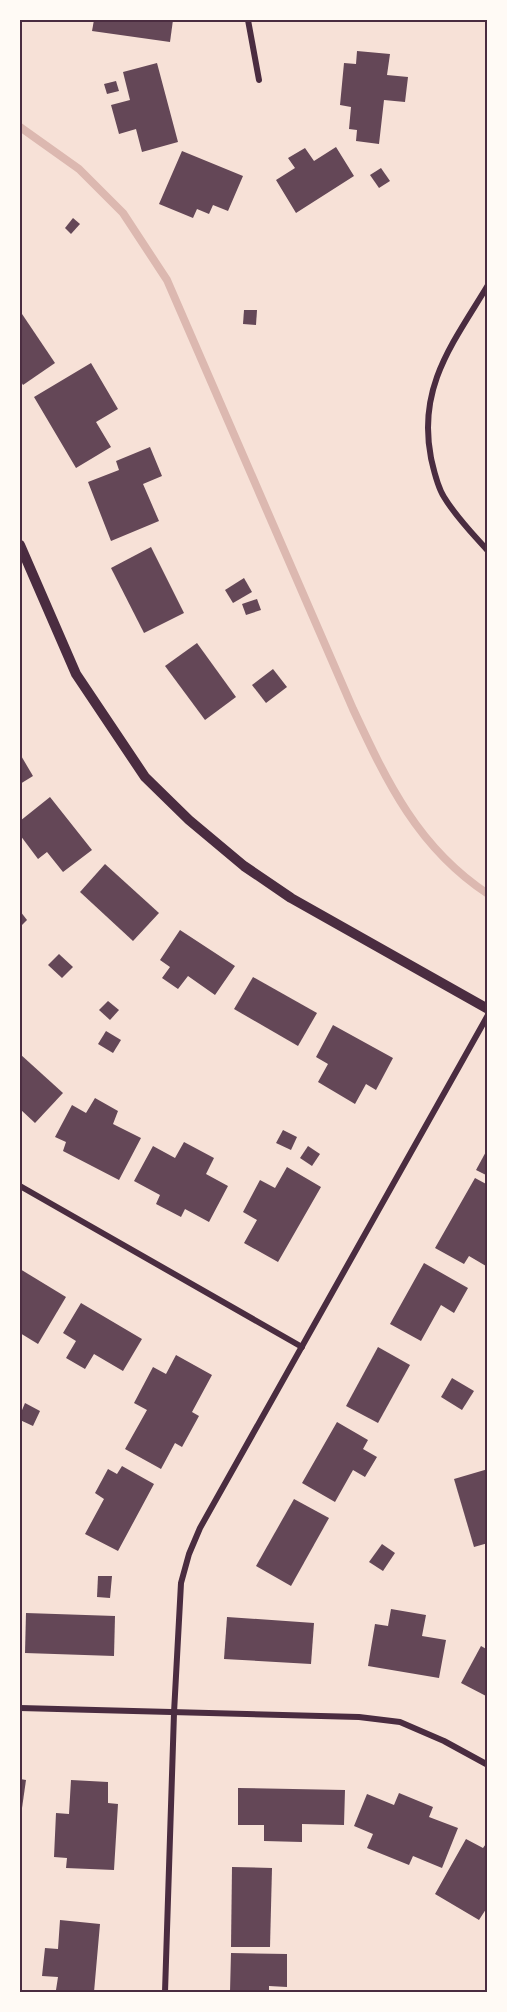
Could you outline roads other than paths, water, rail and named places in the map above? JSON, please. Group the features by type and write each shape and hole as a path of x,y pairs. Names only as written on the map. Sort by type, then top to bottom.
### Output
{"street":[{"path":"248,20 259,80"},
{"path":"488,285 444,358 433,386 427,419 431,457 442,495 462,522 488,550"},
{"path":"20,545 76,674 145,777 189,820 244,866 291,898 488,1009"},
{"path":"165,1992 174,1713 181,1583 189,1554 200,1528 488,1015"},
{"path":"20,1186 303,1347"},
{"path":"20,1708 359,1716 400,1722 444,1741 488,1765"}],"waterway":[{"path":"20,127 79,169 123,213 167,280 353,709 392,787 407,812 442,856 463,876 488,894"}]}
